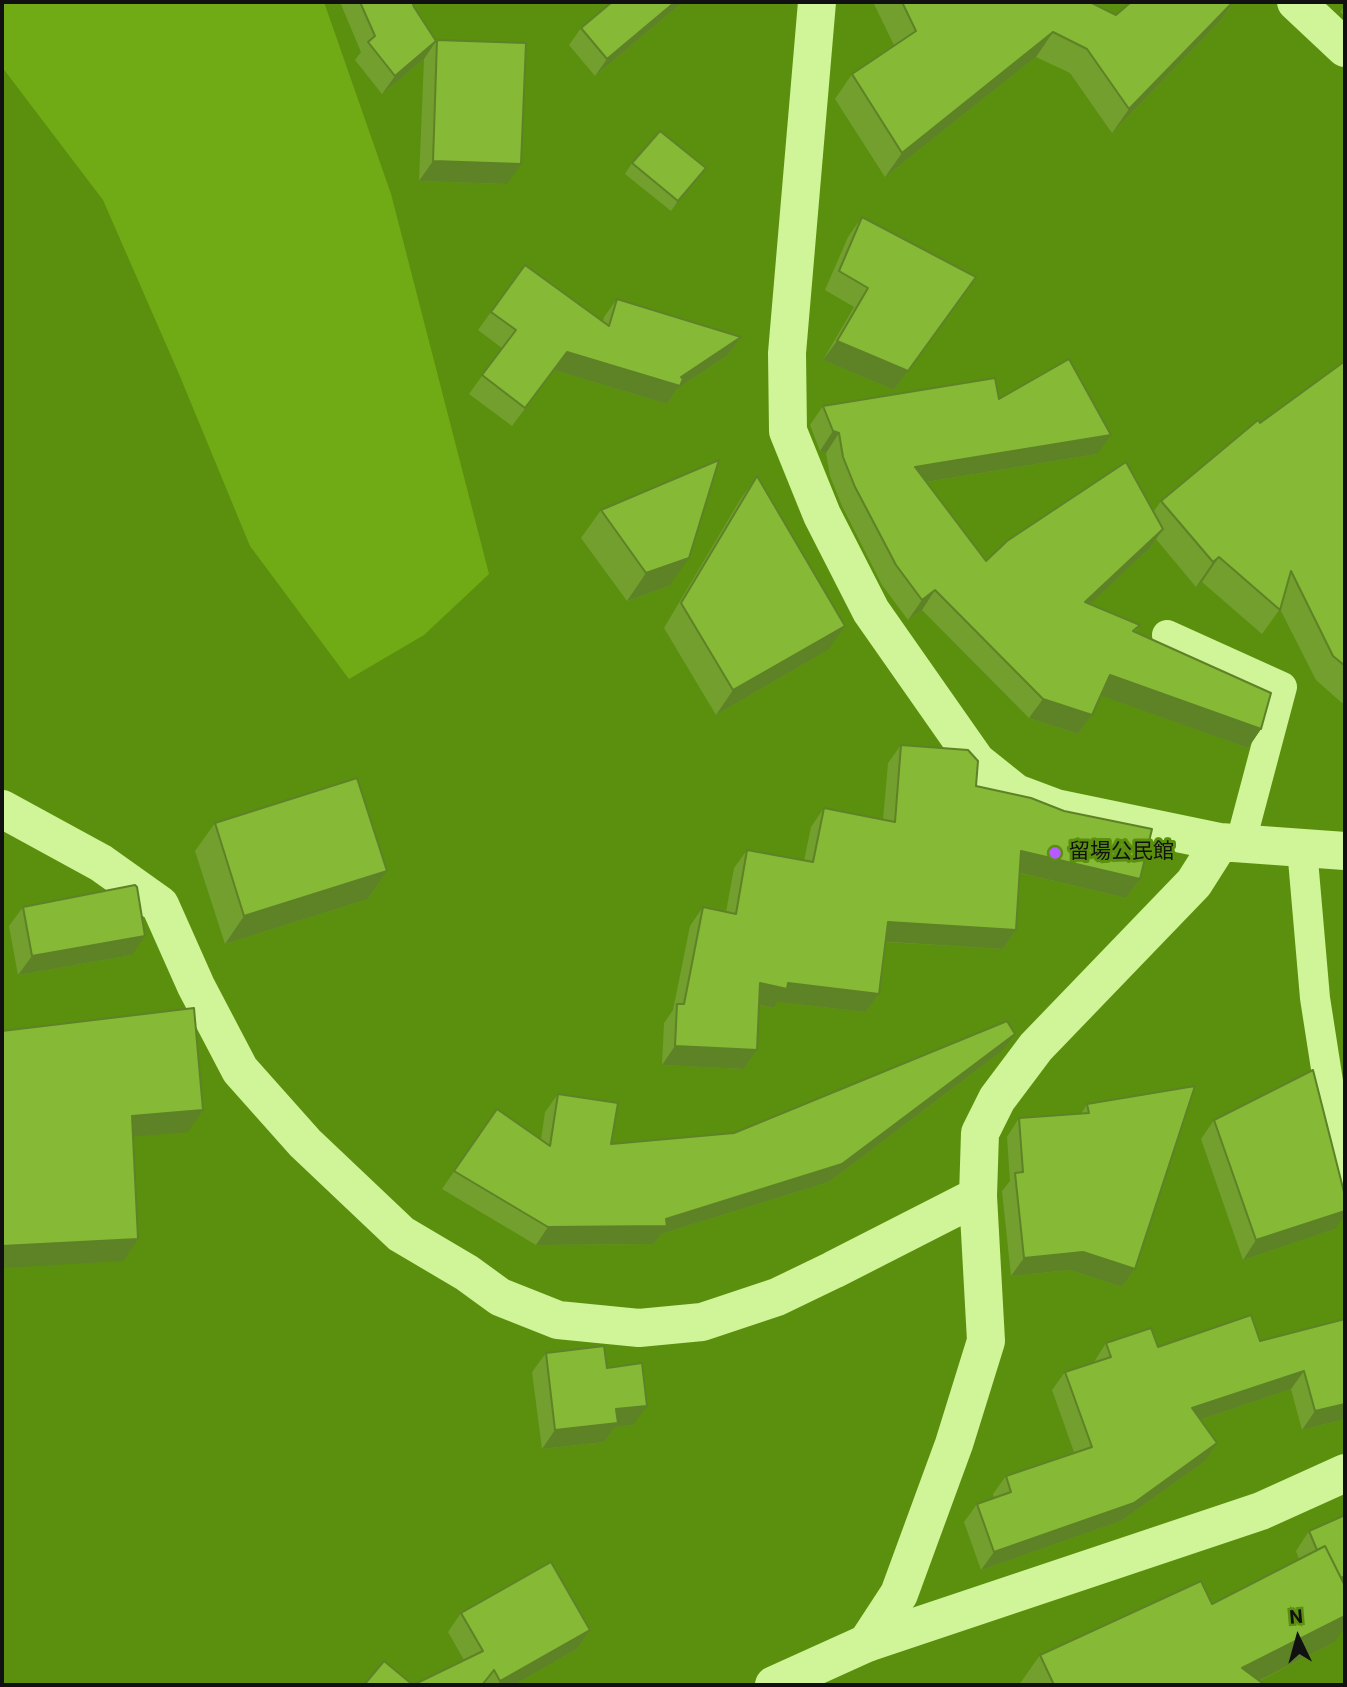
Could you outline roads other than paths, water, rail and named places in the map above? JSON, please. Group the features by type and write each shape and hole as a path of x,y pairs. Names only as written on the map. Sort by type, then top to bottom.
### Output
{"street":[{"path":"817,2 787,354 788,431 822,515 871,611 976,761 1016,793 1056,808 1230,843 1345,851"},
{"path":"1296,2 1345,48"},
{"path":"2,809 101,863 160,905 196,986 240,1070 305,1143 401,1234 467,1273 500,1297 558,1321 639,1328 702,1322 777,1297 978,1196"},
{"path":"867,1643 898,1594 954,1444 986,1341 978,1196 980,1133 997,1099 1035,1047 1230,843"},
{"path":"774,1685 867,1643 1261,1511 1345,1473"}],"lane":[{"path":"1167,635 1282,687 1230,843"},
{"path":"1302,848 1315,998 1345,1189"}],"place":[{"name":"留場公民館","path":"1055,853"}]}
